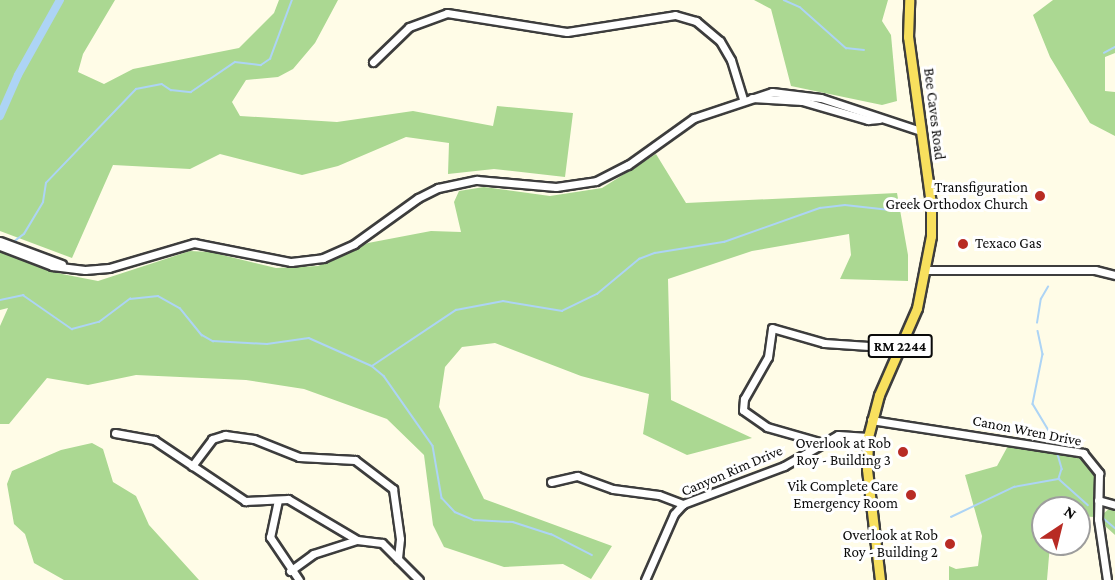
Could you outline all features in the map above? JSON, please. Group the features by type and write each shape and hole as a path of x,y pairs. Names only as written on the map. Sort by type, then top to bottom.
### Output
{"main road":[{"name":"Bee Caves Road","path":"880,580 867,469 868,437 871,420 917,308 927,270 931,204 908,37 909,0"}],"street":[{"path":"372,62 409,27 447,14 567,32 675,15 705,26 720,41 731,60 746,98"},
{"path":"0,246 66,267 109,268 195,243 291,262 323,258 354,244 418,198 438,188 477,180 556,187 596,181 628,165 694,118 746,98 772,92 871,113 879,119 921,131"},
{"path":"0,241 53,263"},
{"path":"927,270 1095,270 1115,275"},
{"path":"823,442 767,427 744,410 748,389 768,357 772,328 816,342 899,348"},
{"name":"Canon Wren Drive","path":"871,420 1075,450 1096,467 1107,580"},
{"path":"115,433 154,440 245,501 293,502 357,540 382,543 419,580"},
{"name":"Canyon Rim Drive","path":"645,580 674,514 683,504 784,466 823,442 844,434 868,437"},
{"path":"192,466 212,439 225,435 254,439 299,457 355,460 393,489 400,539 398,559"},
{"path":"551,482 578,476 613,489 659,495 683,504"},
{"path":"278,500 270,537 290,571 299,580"},
{"path":"1098,500 1115,505"},
{"path":"290,571 313,554 357,540"}],"green space":[{"path":"0,0 115,0 83,54 78,72 104,84 133,69 239,48 274,13 279,0 338,0 315,43 293,69 278,77 246,80 232,102 240,116 337,122 413,111 493,126 497,106 573,113 565,177 494,169 448,174 449,143 406,137 338,166 302,175 220,154 190,169 113,165 72,258 0,231"},
{"path":"754,0 888,0 882,21 891,35 897,101 882,105 791,86 771,9"},
{"path":"1053,0 1115,0 1115,53 1105,57 1105,91 1115,92 1115,136 1090,123 1050,57 1033,15"},
{"path":"656,154 686,203 897,193 908,255 908,281 840,279 851,255 849,234 752,251 668,279 671,400 752,438 687,455 643,434 649,394 581,376 495,343 462,347 445,367 439,407 484,499 612,546 591,579 563,564 504,567 444,547 433,525 424,455 387,419 304,389 246,380 136,375 88,385 47,378 9,424 0,424 0,326 8,308 0,310 0,252 62,274 98,281 190,251 210,252 276,268 318,266 368,243 431,231 461,232 454,202 459,191 484,187 550,196 602,188"},
{"path":"92,443 103,449 113,482 136,496 149,525 199,580 64,580 34,563 25,534 14,524 7,484 12,471 61,450"},
{"path":"1009,444 1069,453 1084,460 1094,476 1094,517 1091,517 1091,496 1031,496 1031,556 1049,556 1047,580 949,580 949,566 956,569 978,566 982,536 965,475 997,466"},
{"path":"1110,508 1115,510 1115,535 1104,525 1104,513"}],"waterway":[{"path":"0,116 18,75 60,0"},
{"path":"12,243 24,234 43,202 46,183 136,89 162,84 171,90 191,92 235,62 261,65 270,59 292,0"},
{"path":"784,0 800,7 846,48 864,50"},
{"path":"1104,53 1115,47"},
{"path":"0,300 23,295 72,329 99,322 130,299 158,296 180,308 202,335 213,341 267,344 309,338 372,366 456,310 503,301 562,311 597,294 639,259 655,253 724,242 820,208 845,205 890,210"},
{"path":"1037,323 1041,299 1048,287"},
{"path":"1038,331 1043,354 1033,404 1053,437"},
{"path":"372,366 384,376 433,446 442,498 455,512 474,520 513,522 551,534 592,555"},
{"path":"1057,451 1062,469 1059,479 1078,496"},
{"path":"951,517 1014,487 1059,479"},
{"path":"1102,517 1115,528"}],"place":[{"name":"Transfiguration Greek Orthodox Church","path":"1040,196"},
{"name":"Texaco Gas","path":"963,244"},
{"name":"Overlook at Rob Roy - Building 3","path":"903,452"},
{"name":"Vik Complete Care Emergency Room","path":"911,495"},
{"name":"Overlook at Rob Roy - Building 2","path":"950,544"}]}
